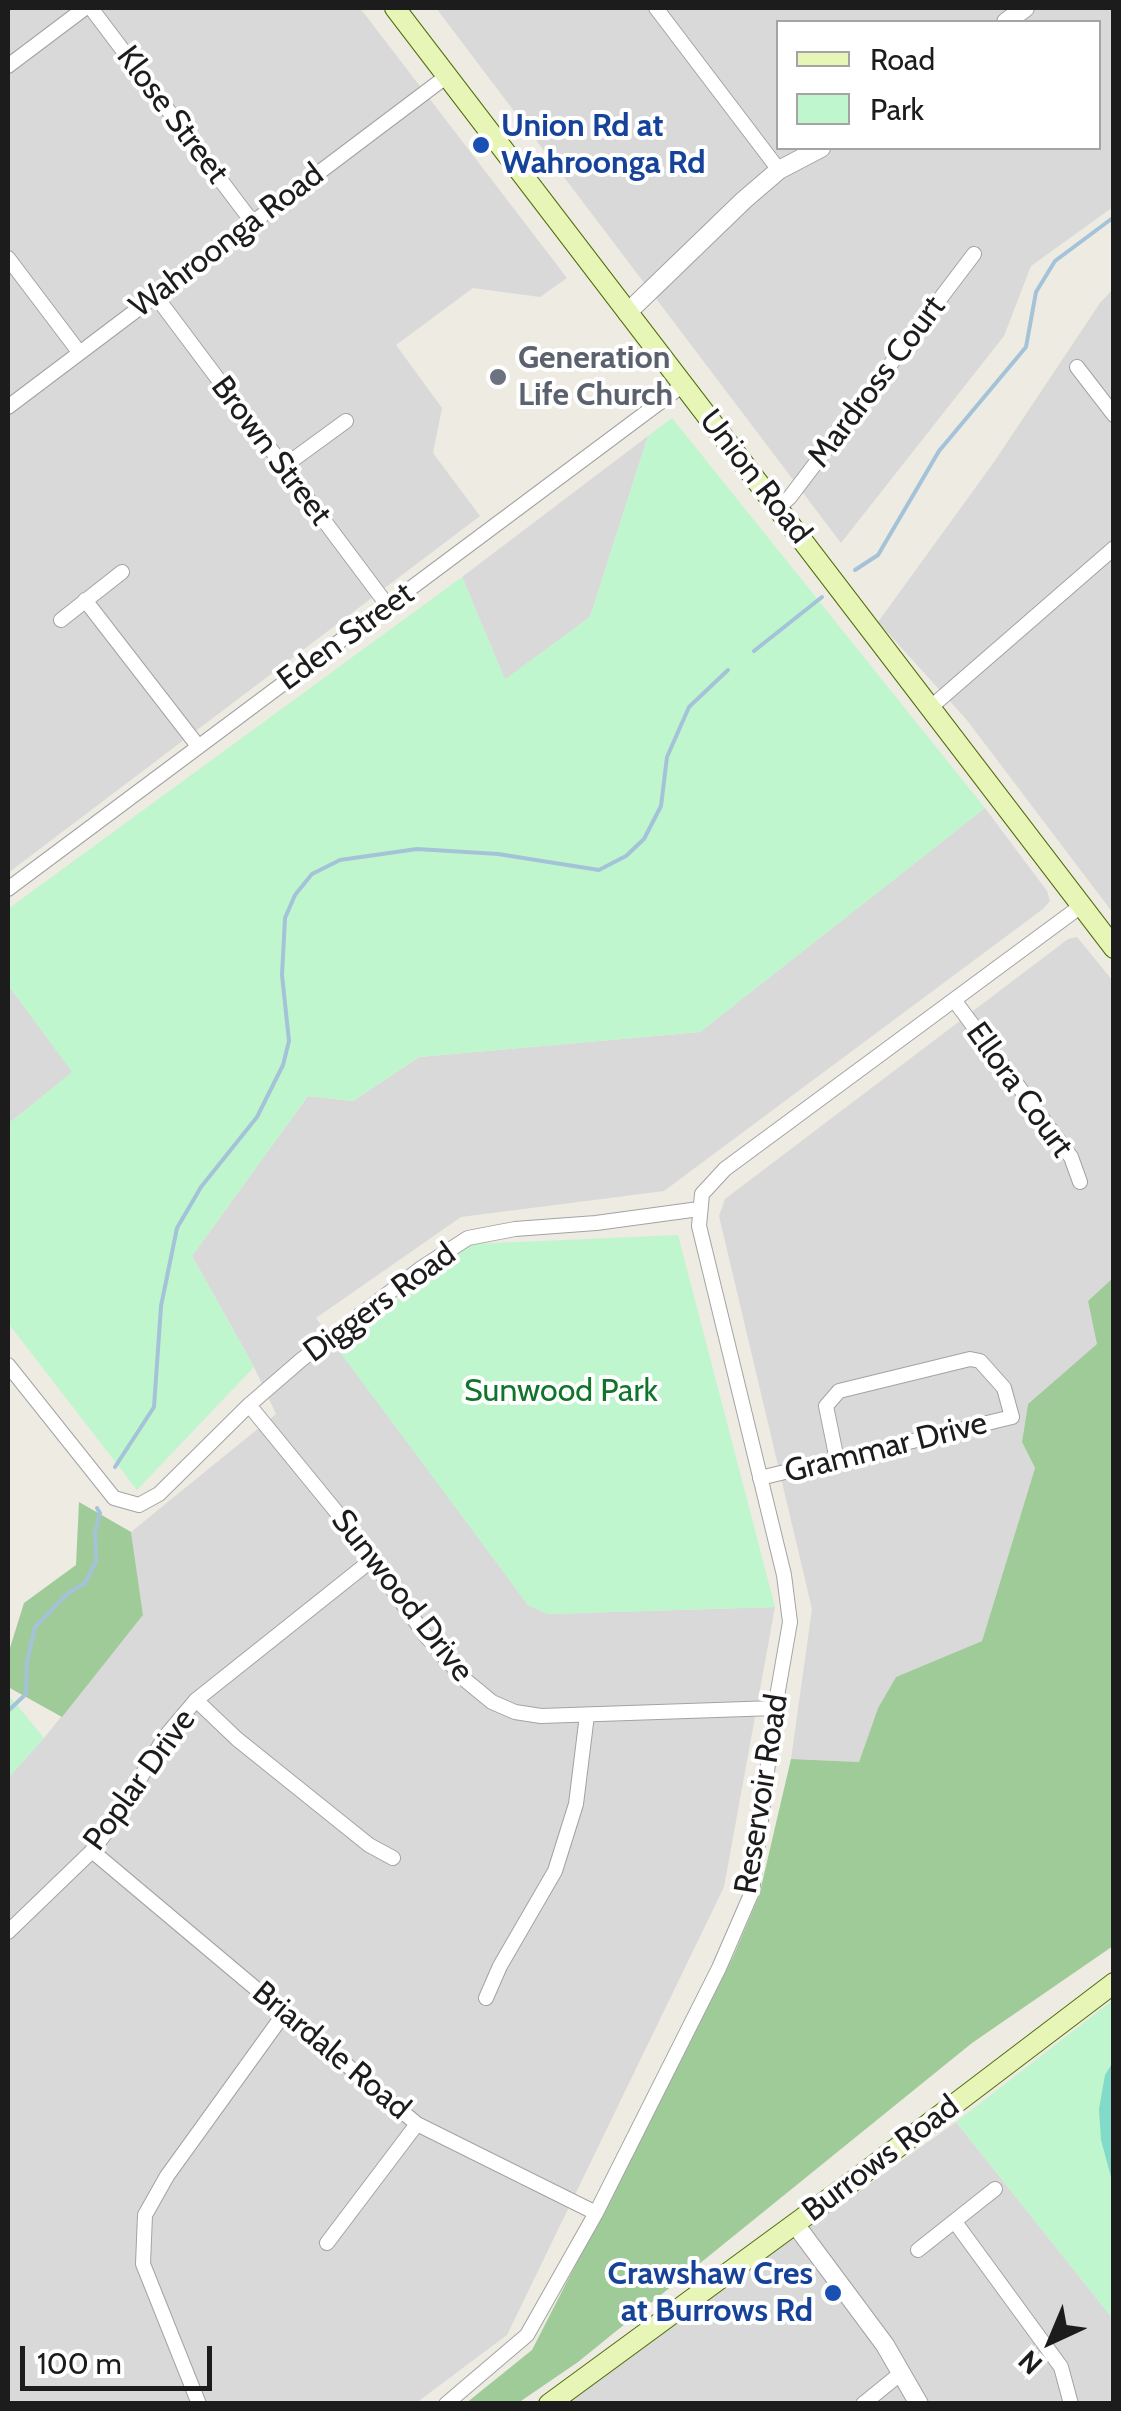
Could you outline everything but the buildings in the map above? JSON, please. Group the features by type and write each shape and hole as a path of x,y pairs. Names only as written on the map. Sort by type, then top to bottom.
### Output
{"main road":[{"name":"Union Road","path":"395,8 1114,948"},
{"name":"Burrows Road","path":"549,2404 1114,1983"}],"street":[{"path":"8,66 88,8"},
{"name":"Klose Street","path":"88,8 253,222"},
{"path":"665,11 779,170"},
{"name":"Wahroonga Road","path":"8,407 447,76"},
{"path":"627,312 779,170 817,150"},
{"name":"Mardross Court","path":"778,508 974,254"},
{"path":"8,258 79,352"},
{"name":"Brown Street","path":"155,296 388,606"},
{"path":"1077,367 1114,415"},
{"name":"Eden Street","path":"8,889 684,385"},
{"path":"284,468 346,421"},
{"path":"931,707 1114,548"},
{"path":"61,620 122,572"},
{"path":"85,600 198,746"},
{"path":"699,1209 702,1194 725,1169 1081,906"},
{"name":"Ellora Court","path":"954,1000 1071,1157 1080,1182"},
{"name":"Reservoir Road","path":"446,2404 527,2335 596,2213 719,1968 752,1892 790,1622 784,1576 699,1226 699,1209"},
{"name":"Diggers Road","path":"8,1364 114,1498 139,1505 148,1502 300,1360 420,1269 468,1238 515,1229 699,1209"},
{"name":"Grammar Drive","path":"760,1478 837,1460 1012,1418 1004,1388 980,1361 970,1359 839,1390 826,1406 837,1460"},
{"name":"Sunwood Drive","path":"249,1405 446,1660 492,1702 515,1712 542,1716 775,1708"},
{"name":"Poplar Drive","path":"8,1932 92,1851 116,1819 164,1738 196,1700 372,1560"},
{"path":"196,1700 237,1739 354,1833 393,1858"},
{"path":"486,1998 555,1871 576,1804 587,1715"},
{"name":"Briardale Road","path":"92,1851 418,2124 596,2213"},
{"path":"199,2404 142,2264 145,2214 286,2011"},
{"path":"327,2243 418,2124"},
{"path":"918,2250 995,2190"},
{"path":"954,2222 1061,2366 1070,2404"},
{"path":"795,2224 876,2333 920,2404"},
{"path":"864,2404 900,2374"}],"shaded area":[{"path":"8,8 360,8 567,278 540,297 473,288 396,345 442,408 433,453 480,516 8,873"},
{"path":"436,8 1113,8 1113,207 1031,266 1004,336 841,543"},
{"path":"1113,289 1113,913 966,719 878,622"},
{"path":"648,436 590,617 505,680 462,577"},
{"path":"985,808 1047,891 1050,901 1043,909 664,1191 461,1217 316,1318 528,1605 548,1614 775,1607 724,1887 507,2335 416,2403 8,2403 8,1778 143,1615 131,1532 276,1414 192,1256 308,1096 353,1101 419,1057 700,1032"},
{"path":"1077,937 1113,981 1114,1278 1088,1301 1098,1344 1028,1404 1022,1442 1035,1468 982,1641 896,1677 878,1708 859,1762 791,1759 812,1609 719,1216 725,1199 1068,939"},
{"path":"8,985 73,1072 8,1124"},
{"path":"1113,2062 1113,2184 1101,2140 1099,2109 1105,2075"},
{"path":"956,2122 1113,2319 1113,2403 561,2404"}],"green space":[{"path":"672,418 985,808 700,1032 419,1057 353,1101 308,1096 192,1256 254,1367 137,1490 8,1323 8,1124 72,1072 8,985 8,909 462,577 505,679 590,617 648,436"},
{"name":"Sunwood Park","path":"678,1235 775,1607 548,1614 528,1605 336,1347 472,1244"},
{"path":"1113,1278 1113,1946 972,2043 578,2362 518,2403 465,2404 532,2350 733,1957 759,1896 791,1759 859,1762 878,1708 896,1677 982,1641 1035,1468 1022,1442 1028,1404 1097,1344 1088,1301"},
{"path":"79,1502 131,1532 143,1615 62,1717 8,1687 9,1651 24,1603 76,1565"},
{"path":"8,1694 44,1738 8,1778"},
{"path":"1113,2000 1113,2319 956,2122"}],"waterway":[{"path":"855,570 878,555 939,451 1026,347 1036,292 1055,261 1114,217"},
{"path":"754,651 822,597"},
{"path":"115,1467 154,1407 161,1306 177,1228 201,1187 257,1117 283,1065 289,1041 282,975 285,918 295,895 312,874 340,860 417,849 498,854 599,870 626,856 644,839 661,806 667,757 689,707 728,670"},
{"path":"8,1711 26,1694 27,1662 35,1627 67,1594 85,1583 96,1561 95,1532 100,1513 97,1508"}],"place":[{"name":"Union Rd at Wahroonga Rd","path":"481,145"},
{"name":"Generation Life Church","path":"498,377"},
{"name":"Crawshaw Cres at Burrows Rd","path":"833,2293"}]}
